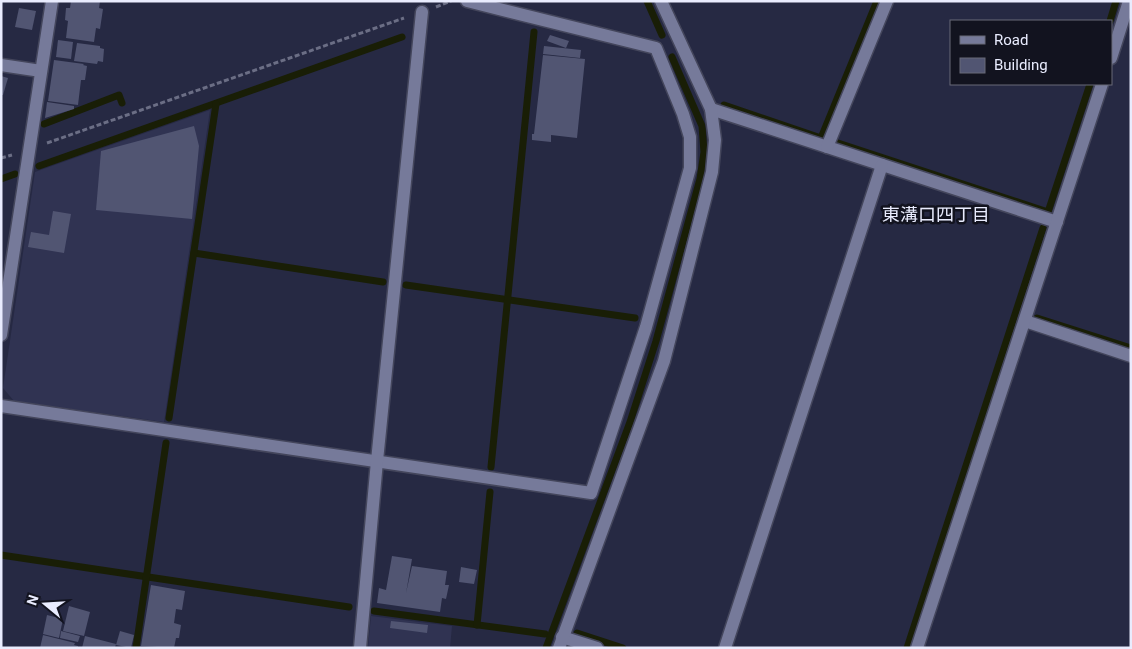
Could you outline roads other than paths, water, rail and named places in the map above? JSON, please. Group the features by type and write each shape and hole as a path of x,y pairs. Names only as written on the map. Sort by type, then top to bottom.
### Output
{"street":[{"path":"1,335 52,1"},
{"path":"1,406 591,493 646,327 690,168 690,137 683,114 656,48 467,1"},
{"path":"597,648 561,642 664,361 712,172 715,140 711,109 662,1"},
{"path":"827,147 887,1"},
{"path":"1112,55 1129,1"},
{"path":"360,648 422,7"},
{"path":"1,65 41,71"},
{"path":"918,648 1102,85"},
{"path":"711,109 1057,222"},
{"path":"725,648 882,165"},
{"path":"1025,321 1131,356"}],"waterway":[{"path":"647,1 662,35"},
{"path":"724,105 821,138 877,1"},
{"path":"1110,20 1116,1"},
{"path":"491,467 534,32"},
{"path":"39,166 402,37"},
{"path":"546,648 630,422 656,341 700,179 704,152 702,126 672,57"},
{"path":"838,143 1048,212 1090,85"},
{"path":"44,124 119,95 122,103"},
{"path":"169,418 216,104"},
{"path":"1,179 15,174"},
{"path":"907,648 1043,228"},
{"path":"194,253 383,282"},
{"path":"406,285 635,318"},
{"path":"1037,318 1131,348"},
{"path":"136,648 166,443"},
{"path":"477,625 490,492"},
{"path":"1,555 349,607"},
{"path":"374,611 545,634"},
{"path":"577,633 623,648"}],"district":[{"name":"東溝口四丁目","path":"936,214"}]}
